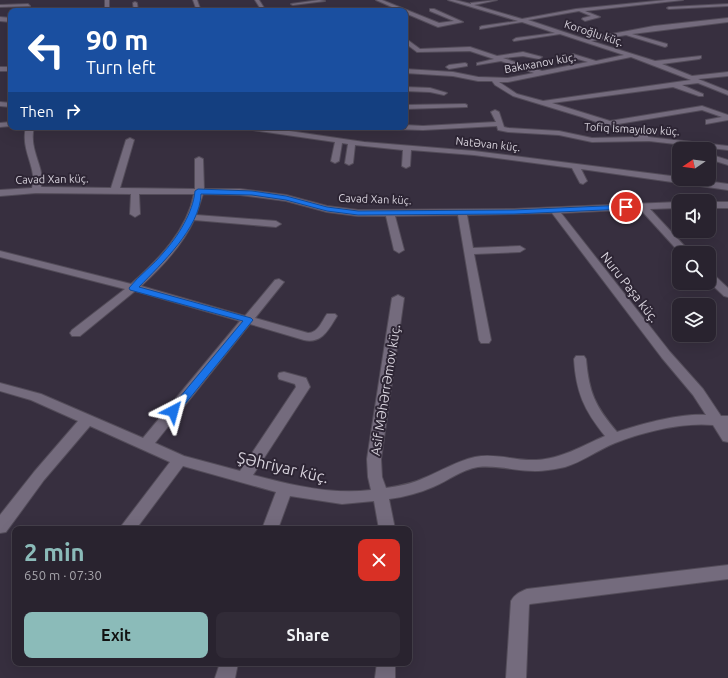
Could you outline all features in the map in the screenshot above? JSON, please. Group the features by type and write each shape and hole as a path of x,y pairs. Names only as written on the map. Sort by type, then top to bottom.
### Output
{"street":[{"path":"378,0 398,8"},
{"name":"Koroğlu küç.","path":"450,0 562,33 654,64 728,92"},
{"path":"471,5 495,0"},
{"path":"482,28 576,10 681,0"},
{"path":"292,2 330,1"},
{"path":"0,6 29,2"},
{"path":"135,3 136,8"},
{"path":"661,9 728,5"},
{"path":"708,6 721,12"},
{"path":"620,7 652,9"},
{"path":"600,8 612,13"},
{"path":"432,10 460,22 433,27 441,32"},
{"path":"576,10 597,17 585,19"},
{"path":"408,12 440,25"},
{"path":"584,41 654,28 728,20"},
{"path":"516,40 562,33"},
{"path":"625,34 665,45"},
{"path":"408,43 412,47"},
{"path":"408,47 422,51 480,46"},
{"path":"467,48 542,73"},
{"path":"479,64 518,53 525,53 539,57"},
{"path":"573,56 596,63"},
{"name":"Bakıxanov küç.","path":"408,72 434,70 478,79 512,79 630,56"},
{"path":"654,64 699,57"},
{"path":"457,74 447,65 465,65"},
{"path":"693,78 728,74"},
{"path":"495,80 495,82 515,95 610,124 649,139"},
{"path":"543,103 701,81"},
{"path":"674,84 701,96"},
{"path":"408,89 430,90 444,93"},
{"path":"507,91 519,89"},
{"path":"408,106 465,106"},
{"path":"610,124 702,108 728,117"},
{"path":"495,112 500,124"},
{"path":"709,122 728,117"},
{"name":"Tofiq İsmayılov küç.","path":"408,127 500,124 501,128 508,130 559,133 592,140 649,139 680,142"},
{"path":"29,130 27,136 29,153 39,181 36,190"},
{"name":"Natəvan küç.","path":"278,130 352,142 474,153 575,166 609,167 672,179"},
{"path":"115,191 130,140"},
{"path":"335,161 339,140"},
{"path":"349,163 352,142"},
{"name":"Tofiq İsmayılov küç.","path":"716,146 728,148"},
{"path":"406,166 407,148"},
{"path":"76,333 133,288 167,254 191,217 198,200 199,158"},
{"path":"716,159 728,163"},
{"path":"575,166 583,181"},
{"name":"Natəvan küç.","path":"716,185 728,187"},
{"name":"Cavad Xan küç.","path":"0,193 36,190 198,191 252,193 286,198 343,211 390,213 462,213 672,205"},
{"path":"135,191 135,214"},
{"path":"724,205 728,214"},
{"path":"642,206 679,246"},
{"name":"Nuru Paşa küç.","path":"554,210 666,355 722,421 728,437"},
{"path":"390,213 399,250"},
{"path":"462,213 485,340"},
{"path":"191,217 276,224"},
{"path":"469,251 520,249"},
{"path":"0,254 114,282 308,337 319,335 331,316"},
{"path":"145,445 279,282"},
{"path":"716,283 728,294"},
{"name":"Asif Məhərrəmov küç.","path":"387,526 384,507 375,478 374,459 398,298"},
{"path":"580,359 581,379 590,407 614,438"},
{"path":"244,477 303,387 301,381 284,376"},
{"name":"Şəhriyar küç.","path":"0,387 36,397 180,460 285,489 342,498 400,492 428,483 465,465 477,462 500,461 535,466 563,462 614,438 636,431 682,421 702,419 722,421"},
{"path":"0,527 39,476 88,419"},
{"path":"129,526 180,460"},
{"path":"271,526 285,489"},
{"path":"516,678 520,602 527,597 728,572"},
{"path":"225,678 228,666"},
{"path":"385,678 386,666"}],"route":[{"path":"173,411 248,320 133,288 146,277 167,254 188,224 198,200 198,191 252,193 286,198 327,209 358,213 514,212 626,207"}]}
